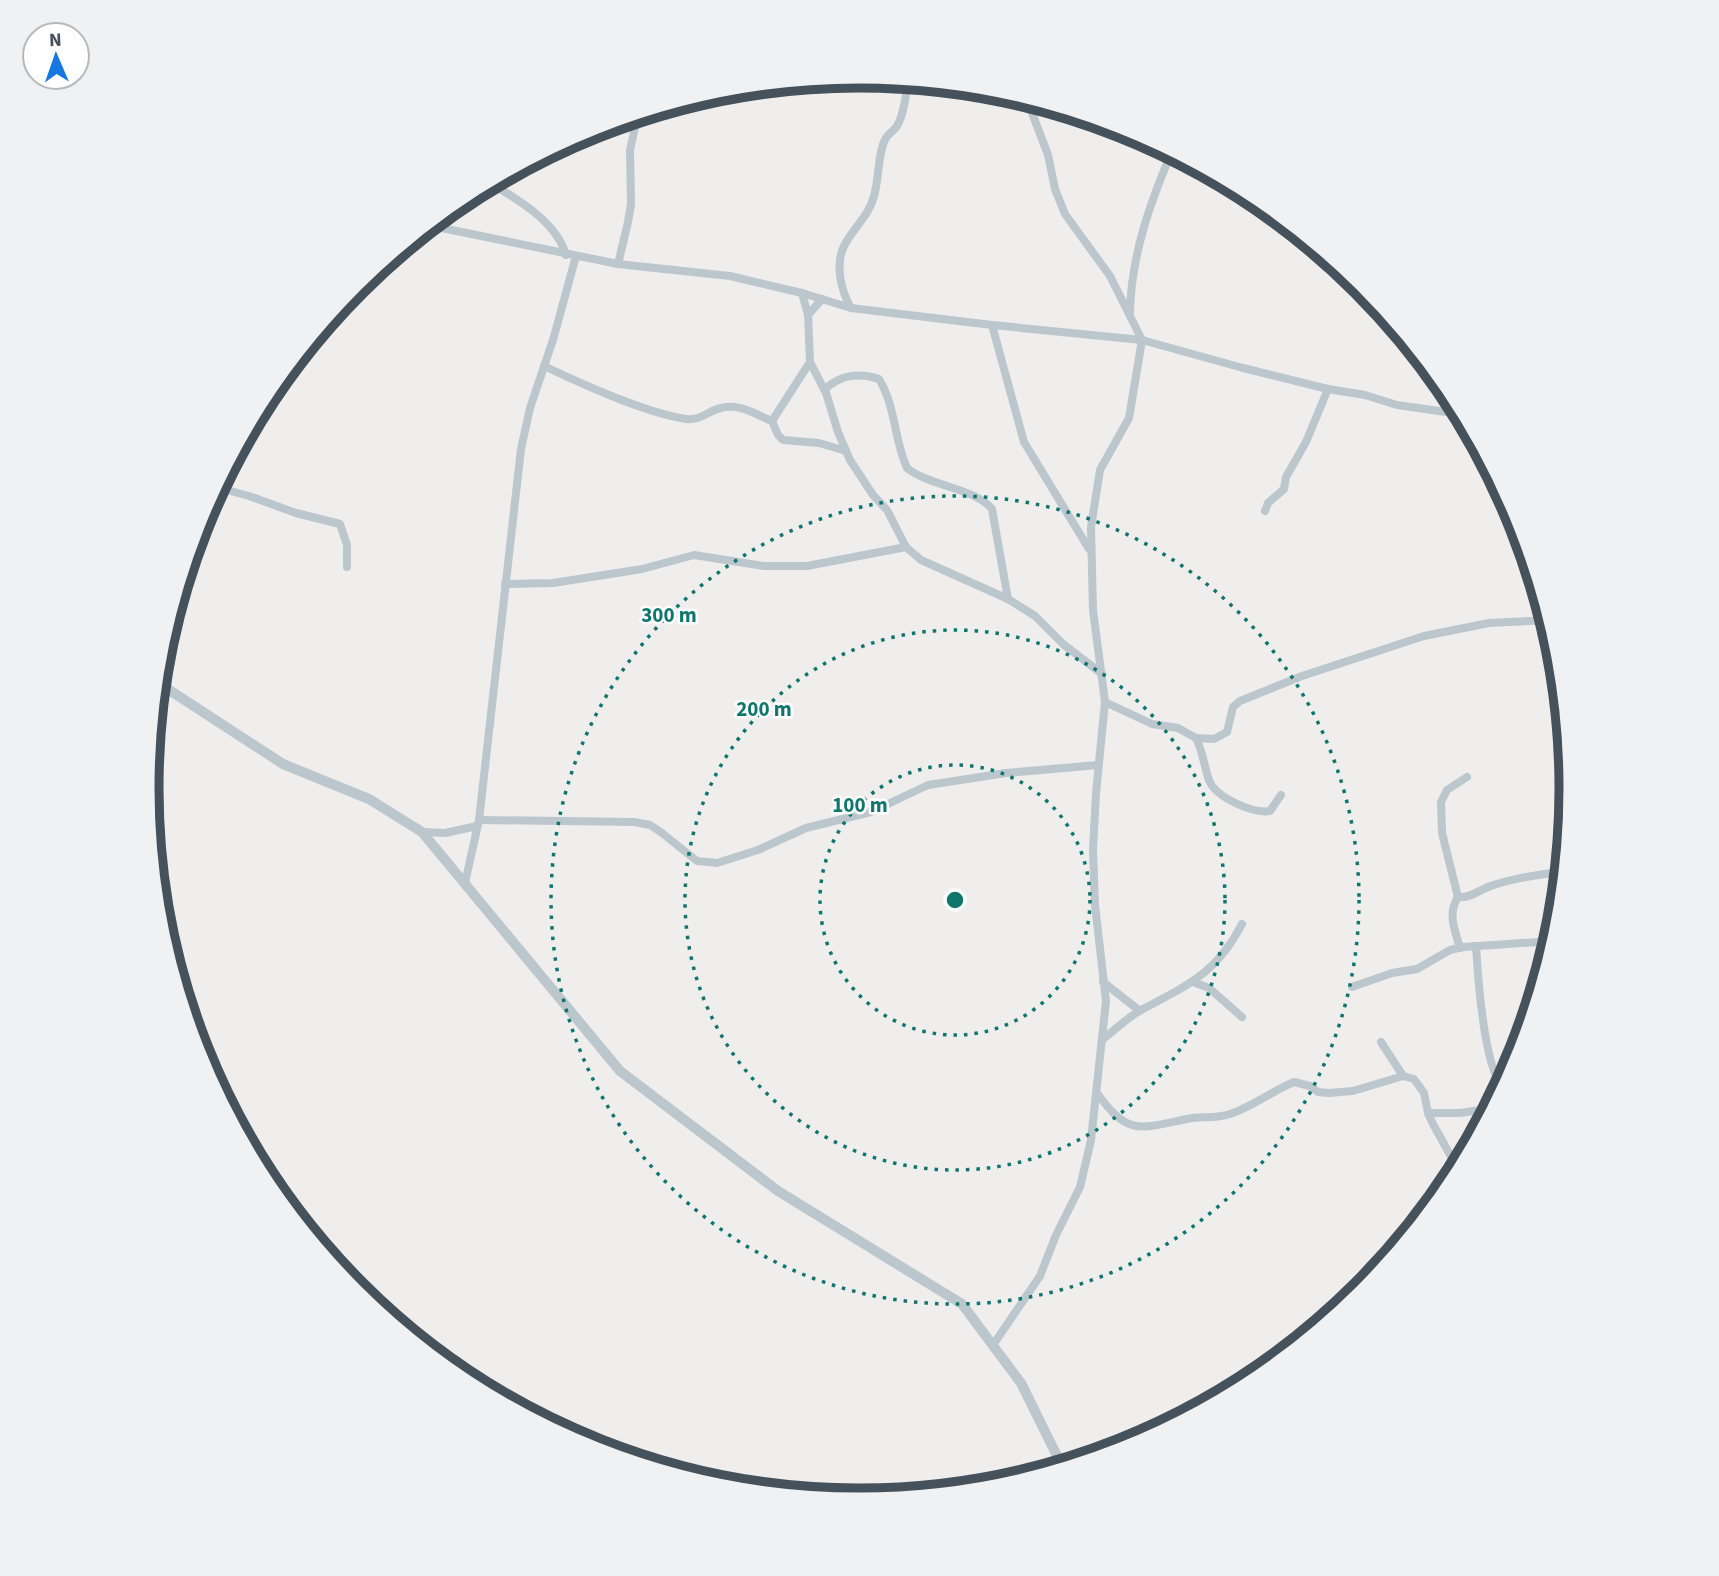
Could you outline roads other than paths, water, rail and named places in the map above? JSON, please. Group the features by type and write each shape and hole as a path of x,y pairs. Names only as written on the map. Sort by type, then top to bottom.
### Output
{"street":[{"path":"851,308 844,295 840,273 841,254 873,200 886,137 900,120 907,89"},
{"path":"993,1345 1040,1276 1056,1235 1080,1187 1091,1140 1106,1001 1095,905 1093,850 1105,702 1093,610 1091,527 1100,470 1129,418 1142,340 1110,276 1065,214 1055,189 1048,155 1030,109"},
{"path":"618,264 631,204 630,150 636,124"},
{"path":"1130,316 1134,265 1156,191 1168,160"},
{"path":"498,188 554,230 562,241 566,255"},
{"path":"439,228 618,264 730,276 851,308 1142,340 1243,369 1365,395 1414,409 1449,410"},
{"path":"465,883 478,823 521,449 530,408 576,256"},
{"path":"802,293 808,315 810,362 825,389 846,452 873,495 887,510 906,547 921,560 1008,599 1035,616 1063,644 1102,674"},
{"path":"808,315 822,299"},
{"path":"992,325 1024,442 1091,551"},
{"path":"772,421 810,362"},
{"path":"544,366 624,400 685,419 699,418 722,407 737,407 772,421 783,440 820,443 846,452"},
{"path":"825,389 845,376 858,375 879,379 895,417 907,468 918,475 976,497 992,509 1008,599"},
{"path":"1265,511 1268,503 1284,489 1286,477 1306,442 1328,389"},
{"path":"226,490 296,513 340,524 348,545 347,567"},
{"path":"505,584 553,583 642,569 694,555 739,564 807,566 906,547"},
{"path":"1105,702 1152,724 1178,728 1196,738 1214,739 1227,732 1233,708 1240,701 1302,676 1424,636 1462,627 1539,621"},
{"path":"166,688 283,764 369,799 422,832 620,1071 778,1191 962,1304 1021,1383 1059,1459"},
{"path":"1196,738 1210,783 1220,794 1262,812 1270,811 1281,795"},
{"path":"422,832 445,833 478,823 566,820 642,823 663,832 697,861 717,863 758,850 806,828 871,812 928,785 1006,773 1098,765"},
{"path":"1460,948 1451,916 1458,897 1442,833 1441,803 1447,790 1467,777"},
{"path":"1458,897 1465,898 1489,887 1525,877 1555,872"},
{"path":"1102,1039 1140,1011 1193,982 1230,946 1242,924"},
{"path":"1352,987 1392,973 1417,969 1450,950 1543,942"},
{"path":"1476,946 1492,1068 1497,1078"},
{"path":"1103,982 1140,1011"},
{"path":"1193,982 1209,988 1242,1017"},
{"path":"1381,1042 1403,1076"},
{"path":"1097,1093 1110,1111 1124,1123 1149,1128 1190,1118 1233,1113 1294,1082 1310,1086 1318,1092 1329,1093 1353,1091 1403,1076 1414,1079 1420,1085 1428,1113 1453,1159"},
{"path":"1428,1113 1460,1114 1481,1110"}]}
